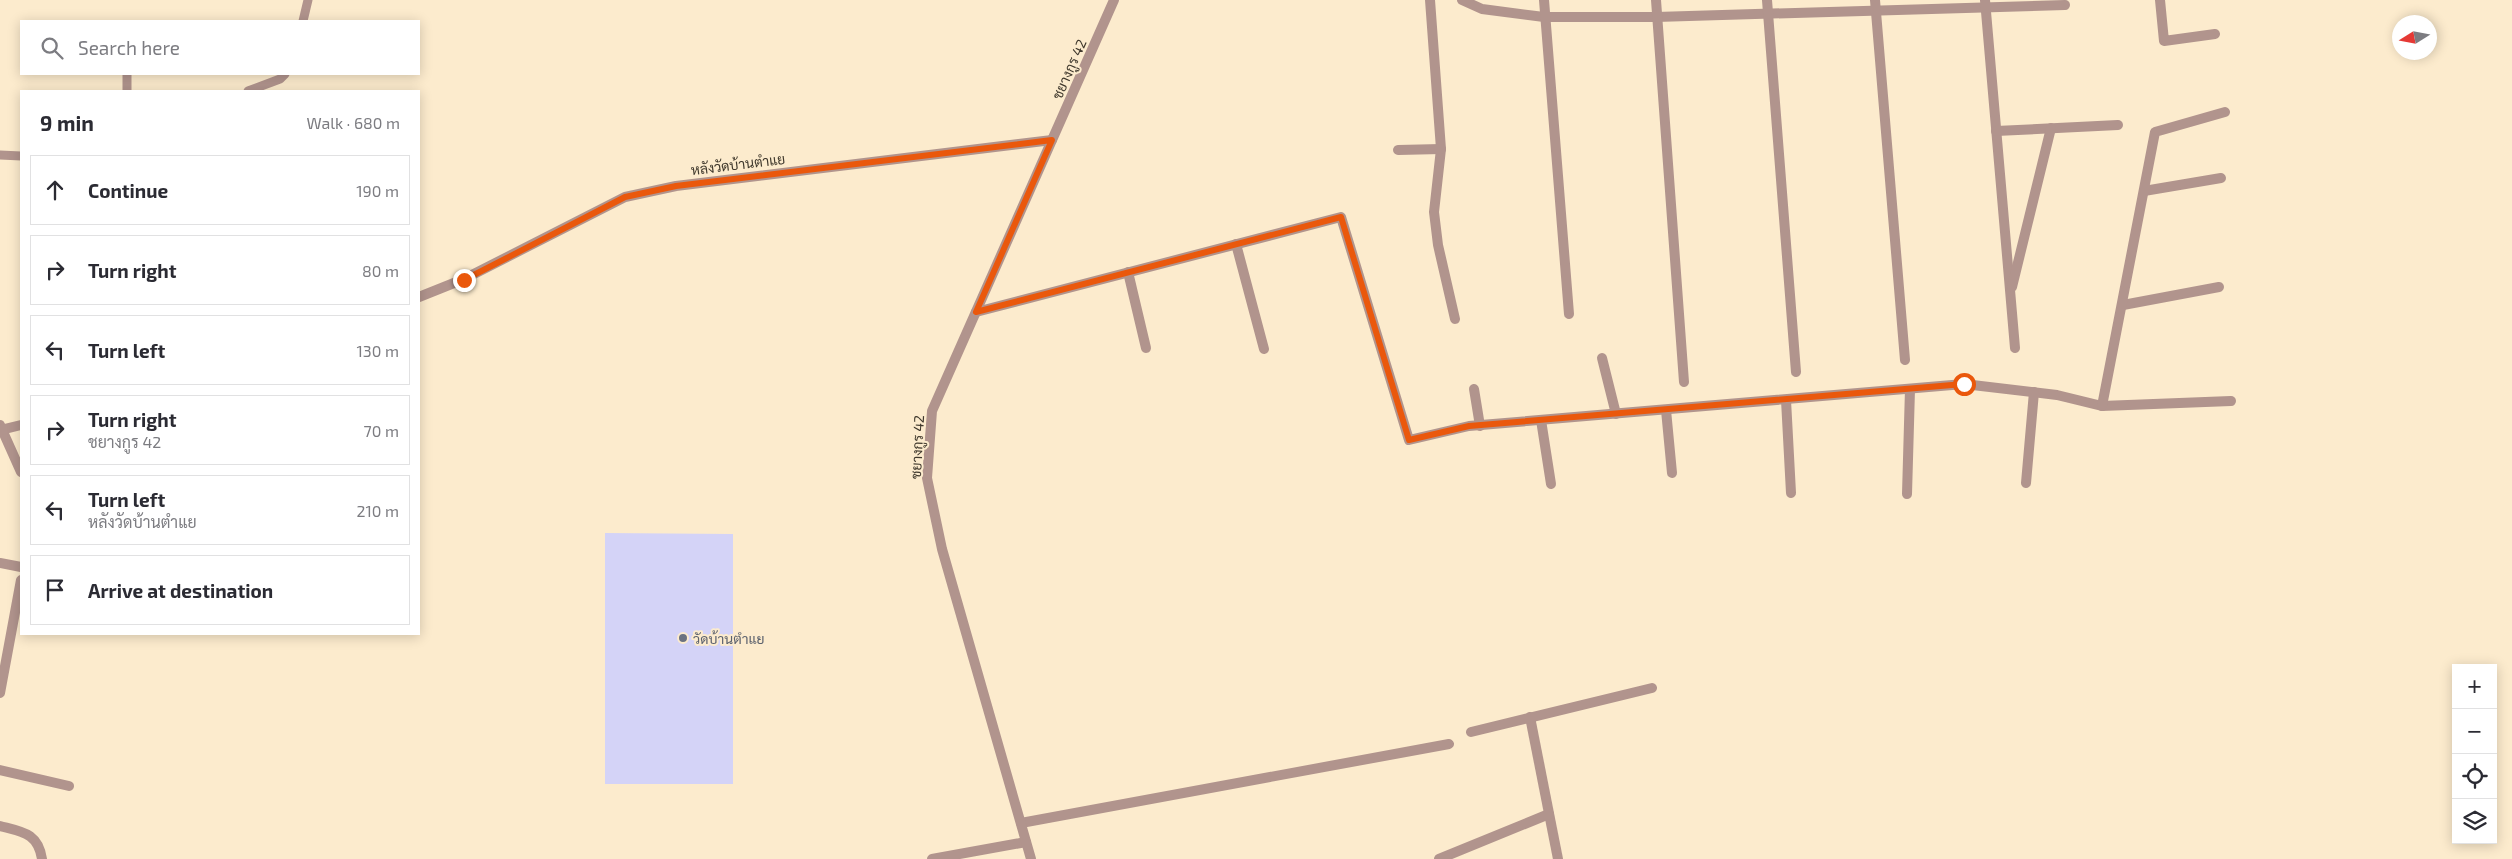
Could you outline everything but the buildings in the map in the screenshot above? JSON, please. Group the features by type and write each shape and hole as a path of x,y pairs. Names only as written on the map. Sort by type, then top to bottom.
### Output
{"street":[{"name":"ชยางกูร 42","path":"1031,859 942,549 927,478 932,411 1114,0"},
{"path":"1430,0 1441,149 1434,212 1438,245 1455,319"},
{"path":"1462,0 1482,9 1544,17 1656,17 1767,14 1875,5 1985,4 2065,6"},
{"path":"1544,0 1569,314"},
{"path":"1656,0 1684,382"},
{"path":"1767,0 1796,372"},
{"path":"2160,0 2164,41 2215,34"},
{"path":"1985,4 2014,348"},
{"path":"1875,5 1905,360"},
{"path":"2102,406 2155,132 2225,112"},
{"path":"1996,131 2118,125"},
{"path":"2010,297 2052,128"},
{"name":"หลังวัดบ้านตำแย","path":"420,297 464,280 625,197 676,186 1052,140"},
{"path":"1398,150 1441,149"},
{"path":"2144,191 2222,178"},
{"path":"976,312 1341,217 1409,440 1480,426 1964,384 2057,394 2102,406 2230,400"},
{"path":"1236,244 1264,349"},
{"path":"1128,272 1146,348"},
{"path":"2122,305 2219,287"},
{"path":"1602,358 1616,414"},
{"path":"1474,389 1480,426"},
{"path":"1907,494 1910,389"},
{"path":"2026,483 2034,392"},
{"path":"1786,400 1791,493"},
{"path":"1666,410 1672,473"},
{"path":"1541,420 1550,484"},
{"path":"20,424 1,428 20,470"},
{"path":"0,563 20,567"},
{"path":"0,693 20,585"},
{"path":"1470,732 1652,688"},
{"path":"1530,717 1558,859"},
{"path":"1021,824 1449,744"},
{"path":"0,770 69,786"},
{"path":"1441,859 1549,814"},
{"path":"0,826 26,832 40,845 42,859"},
{"path":"932,859 1026,842"}],"lane":[{"path":"303,20 308,0"},
{"path":"127,75 127,90"},
{"path":"250,90 284,75"},
{"path":"0,155 20,156"}],"place":[{"name":"วัดบ้านตำแย","path":"683,638"}],"route":[{"path":"464,280 625,197 676,186 1052,140 976,312 1341,217 1409,440 1469,426 1964,384"}]}
